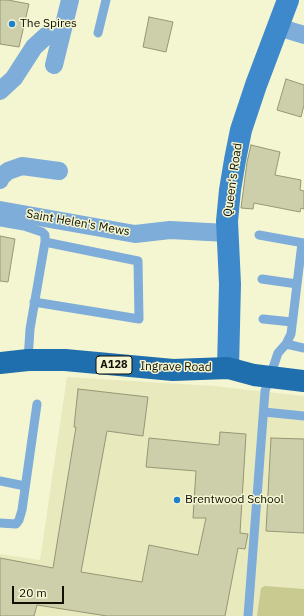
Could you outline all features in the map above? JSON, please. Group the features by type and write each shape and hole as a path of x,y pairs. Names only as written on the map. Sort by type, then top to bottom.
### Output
{"main road":[{"name":"Queen's Road","path":"228,368 230,284 227,233 230,190 241,130 288,0"},
{"name":"Ingrave Road","path":"0,363 28,360 65,360 173,370 228,368 270,378 304,381"}],"street":[{"path":"0,91 14,78 34,47 47,35 70,0"},
{"path":"278,27 304,35"},
{"path":"47,35 54,64"},
{"path":"0,180 1,177 8,171 22,166 59,171"},
{"name":"Saint Helen's Mews","path":"0,210 135,234 170,230 227,233"}],"lane":[{"path":"98,33 106,0"},
{"path":"0,222 24,226 42,232 44,235 45,242 34,302 28,360"},
{"path":"248,616 266,391 278,353 286,344 291,334 303,243 259,235"},
{"path":"34,302 139,319 138,261 45,242"},
{"path":"262,279 297,284"},
{"path":"263,319 292,322"},
{"path":"286,344 304,348"},
{"path":"0,523 16,524 19,520 22,510 37,404"},
{"path":"264,412 304,416"},
{"path":"0,481 25,486"}],"shaded area":[{"name":"Brentwood School","path":"67,377 213,386 304,396 304,616 0,616 0,554 40,560"},
{"path":"265,586 304,589 304,616 257,616 261,588"}],"building":[{"name":"The Spires","path":"0,0 29,4 19,47 0,44"},
{"path":"149,17 173,22 166,52 143,47"},
{"path":"286,79 304,85 304,105 301,117 277,110"},
{"path":"251,145 280,152 275,175 301,180 300,190 304,191 304,209 301,208 300,212 254,203 253,209 241,208 247,162"},
{"path":"0,236 15,239 8,282 0,281"},
{"path":"78,389 148,397 143,436 107,431 81,572 142,582 149,545 198,555 206,518 193,518 196,471 146,467 149,438 219,445 220,432 246,434 240,533 248,534 245,549 238,548 225,616 107,616 37,605 34,616 0,616 0,558 53,568 76,427 74,427"},
{"path":"271,438 304,439 304,533 266,531"}],"place":[{"name":"The Spires","path":"12,24"},
{"name":"Brentwood School","path":"177,500"}]}
